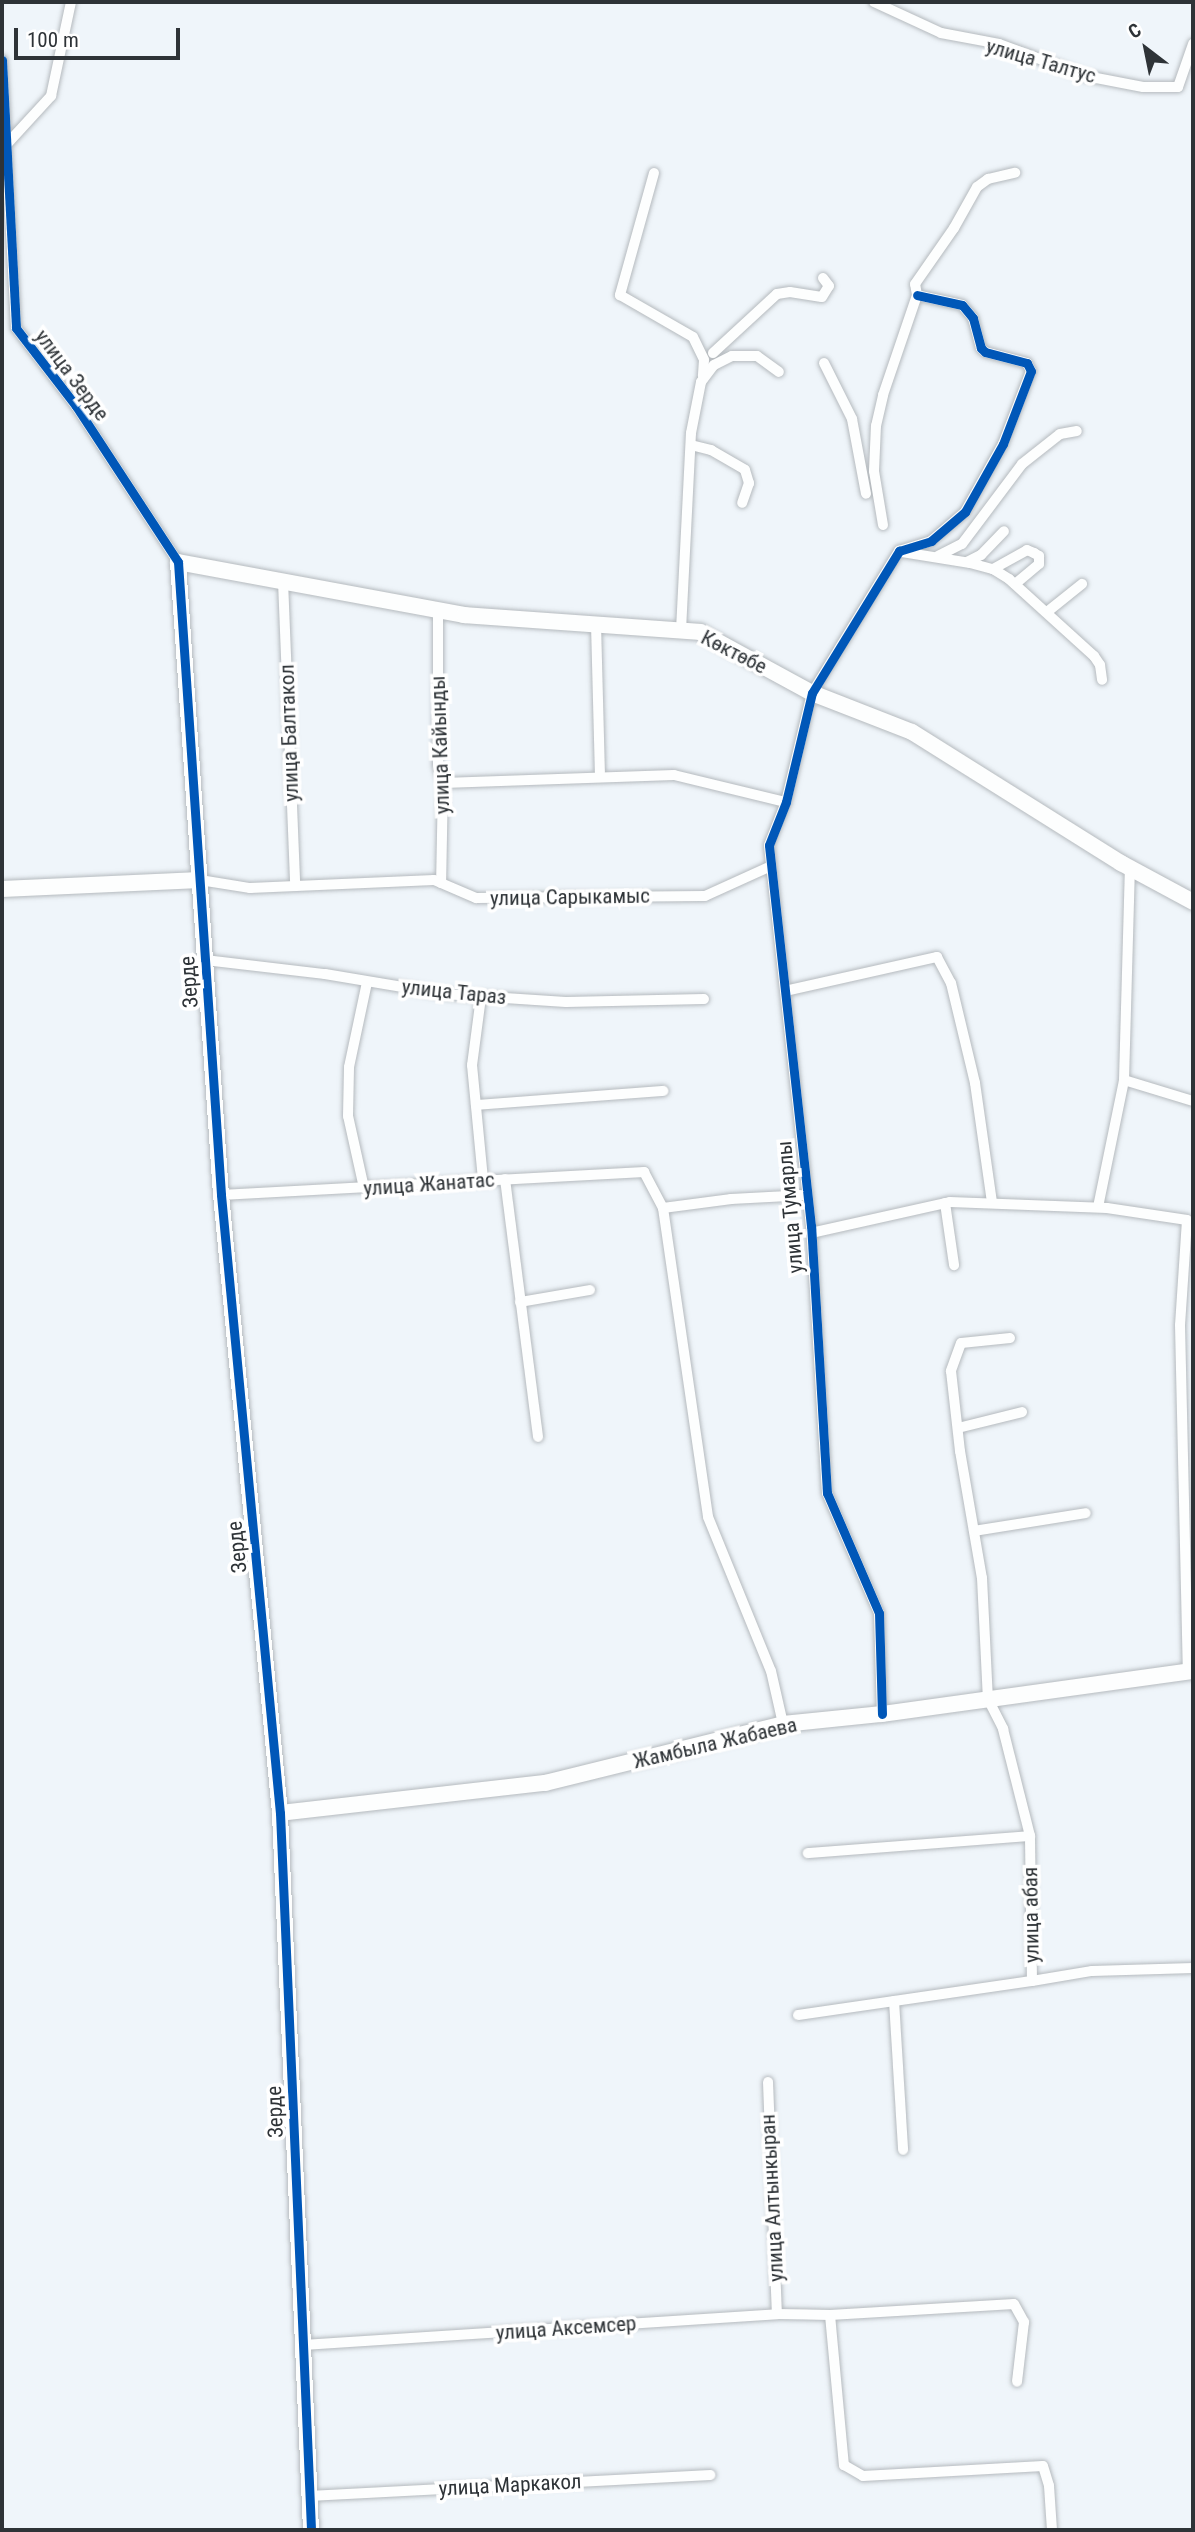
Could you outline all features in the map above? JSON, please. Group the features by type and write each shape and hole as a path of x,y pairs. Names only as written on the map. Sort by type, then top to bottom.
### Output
{"street":[{"path":"6,145 51,96 71,2"},
{"name":"улица Талтус","path":"874,2 890,5 941,33 999,44 1086,76 1173,89 1182,82 1193,44"},
{"name":"улица Зерде","path":"2,60 16,328 76,406 178,562"},
{"path":"654,173 620,295 693,337 704,360 691,445 685,514 685,585 681,630"},
{"path":"883,526 874,471 877,418 917,295 915,284 954,228 977,187 988,179 1015,173"},
{"path":"713,353 777,295 790,292 822,297 828,286 823,278"},
{"path":"899,551 931,541 965,512 1003,444 1031,371 1027,363 985,352 981,348 973,318 962,305 917,295"},
{"path":"701,382 719,360 732,356 757,355 779,372"},
{"path":"824,363 852,419 866,494"},
{"path":"935,557 962,544 1022,464 1060,433 1077,431"},
{"path":"691,445 711,450 745,470 749,483 741,503"},
{"path":"967,562 981,555 1004,531"},
{"path":"993,569 1027,550 1039,556 1035,568 1015,583"},
{"path":"899,551 993,569 1015,583 1094,656 1100,665 1102,680"},
{"name":"улица Тумарлы","path":"882,1714 879,1613 827,1493 811,1233 769,845 786,802 813,693 899,551"},
{"name":"Көктөбе","path":"178,562 438,608 464,615 700,632 813,693 912,732 1130,867 1193,902"},
{"name":"Зерде","path":"178,562 220,1195 280,1813 311,2530"},
{"name":"улица Балтакол","path":"283,581 295,886"},
{"path":"1047,612 1082,584"},
{"name":"улица Кайынды","path":"438,608 438,765 443,783 442,883"},
{"path":"596,624 600,777"},
{"path":"443,783 674,775 786,802"},
{"name":"улица Сарыкамыс","path":"200,880 250,888 433,880 476,898 705,896 771,866"},
{"path":"1098,1207 1124,1080 1130,867"},
{"path":"2,890 200,880"},
{"path":"785,991 937,957 951,983 975,1083 992,1203"},
{"name":"улица Тараз","path":"205,960 481,997 566,1002 704,999"},
{"path":"364,1188 348,1116 349,1067 367,982"},
{"path":"481,997 472,1065 483,1180"},
{"path":"1124,1080 1193,1101"},
{"path":"476,1105 663,1091"},
{"name":"улица Жанатас","path":"220,1195 638,1170 648,1178 663,1208"},
{"path":"505,1179 538,1437"},
{"name":"улица Тумарлы","path":"663,1208 731,1199 807,1195"},
{"path":"945,1203 954,1265"},
{"name":"улица Тумарлы","path":"811,1233 945,1203 1098,1207 1187,1220 1180,1325 1191,1671"},
{"path":"663,1208 708,1517 771,1671 783,1724"},
{"path":"520,1302 590,1290"},
{"path":"1010,1338 961,1343 951,1371 982,1578 988,1699 1003,1729 1030,1836"},
{"path":"958,1428 1022,1412"},
{"path":"974,1531 1086,1513"},
{"name":"Жамбыла Жабаева","path":"280,1813 545,1783 783,1724 882,1714 1191,1671"},
{"name":"улица абая","path":"798,2015 1032,1981 1030,1836 808,1853"},
{"path":"1032,1981 1091,1971 1193,1968"},
{"path":"894,2001 904,2150"},
{"name":"улица Алтынкыран","path":"768,2082 777,2314"},
{"name":"улица Аксемсер","path":"303,2345 777,2314 830,2315 1014,2304 1024,2322 1017,2382"},
{"path":"830,2315 844,2465 863,2476 1044,2466 1049,2486 1052,2530"},
{"name":"улица Маркакол","path":"309,2496 710,2475"}],"cycle path":[{"path":"2,60 16,328 76,406 178,562 221,1195 280,1813 311,2530"},
{"path":"882,1714 879,1613 827,1493 811,1226 769,845 786,802 812,693 899,551 931,541 965,512 1003,444 1031,371 1027,363 985,352 981,348 973,318 962,305 917,295"}]}
